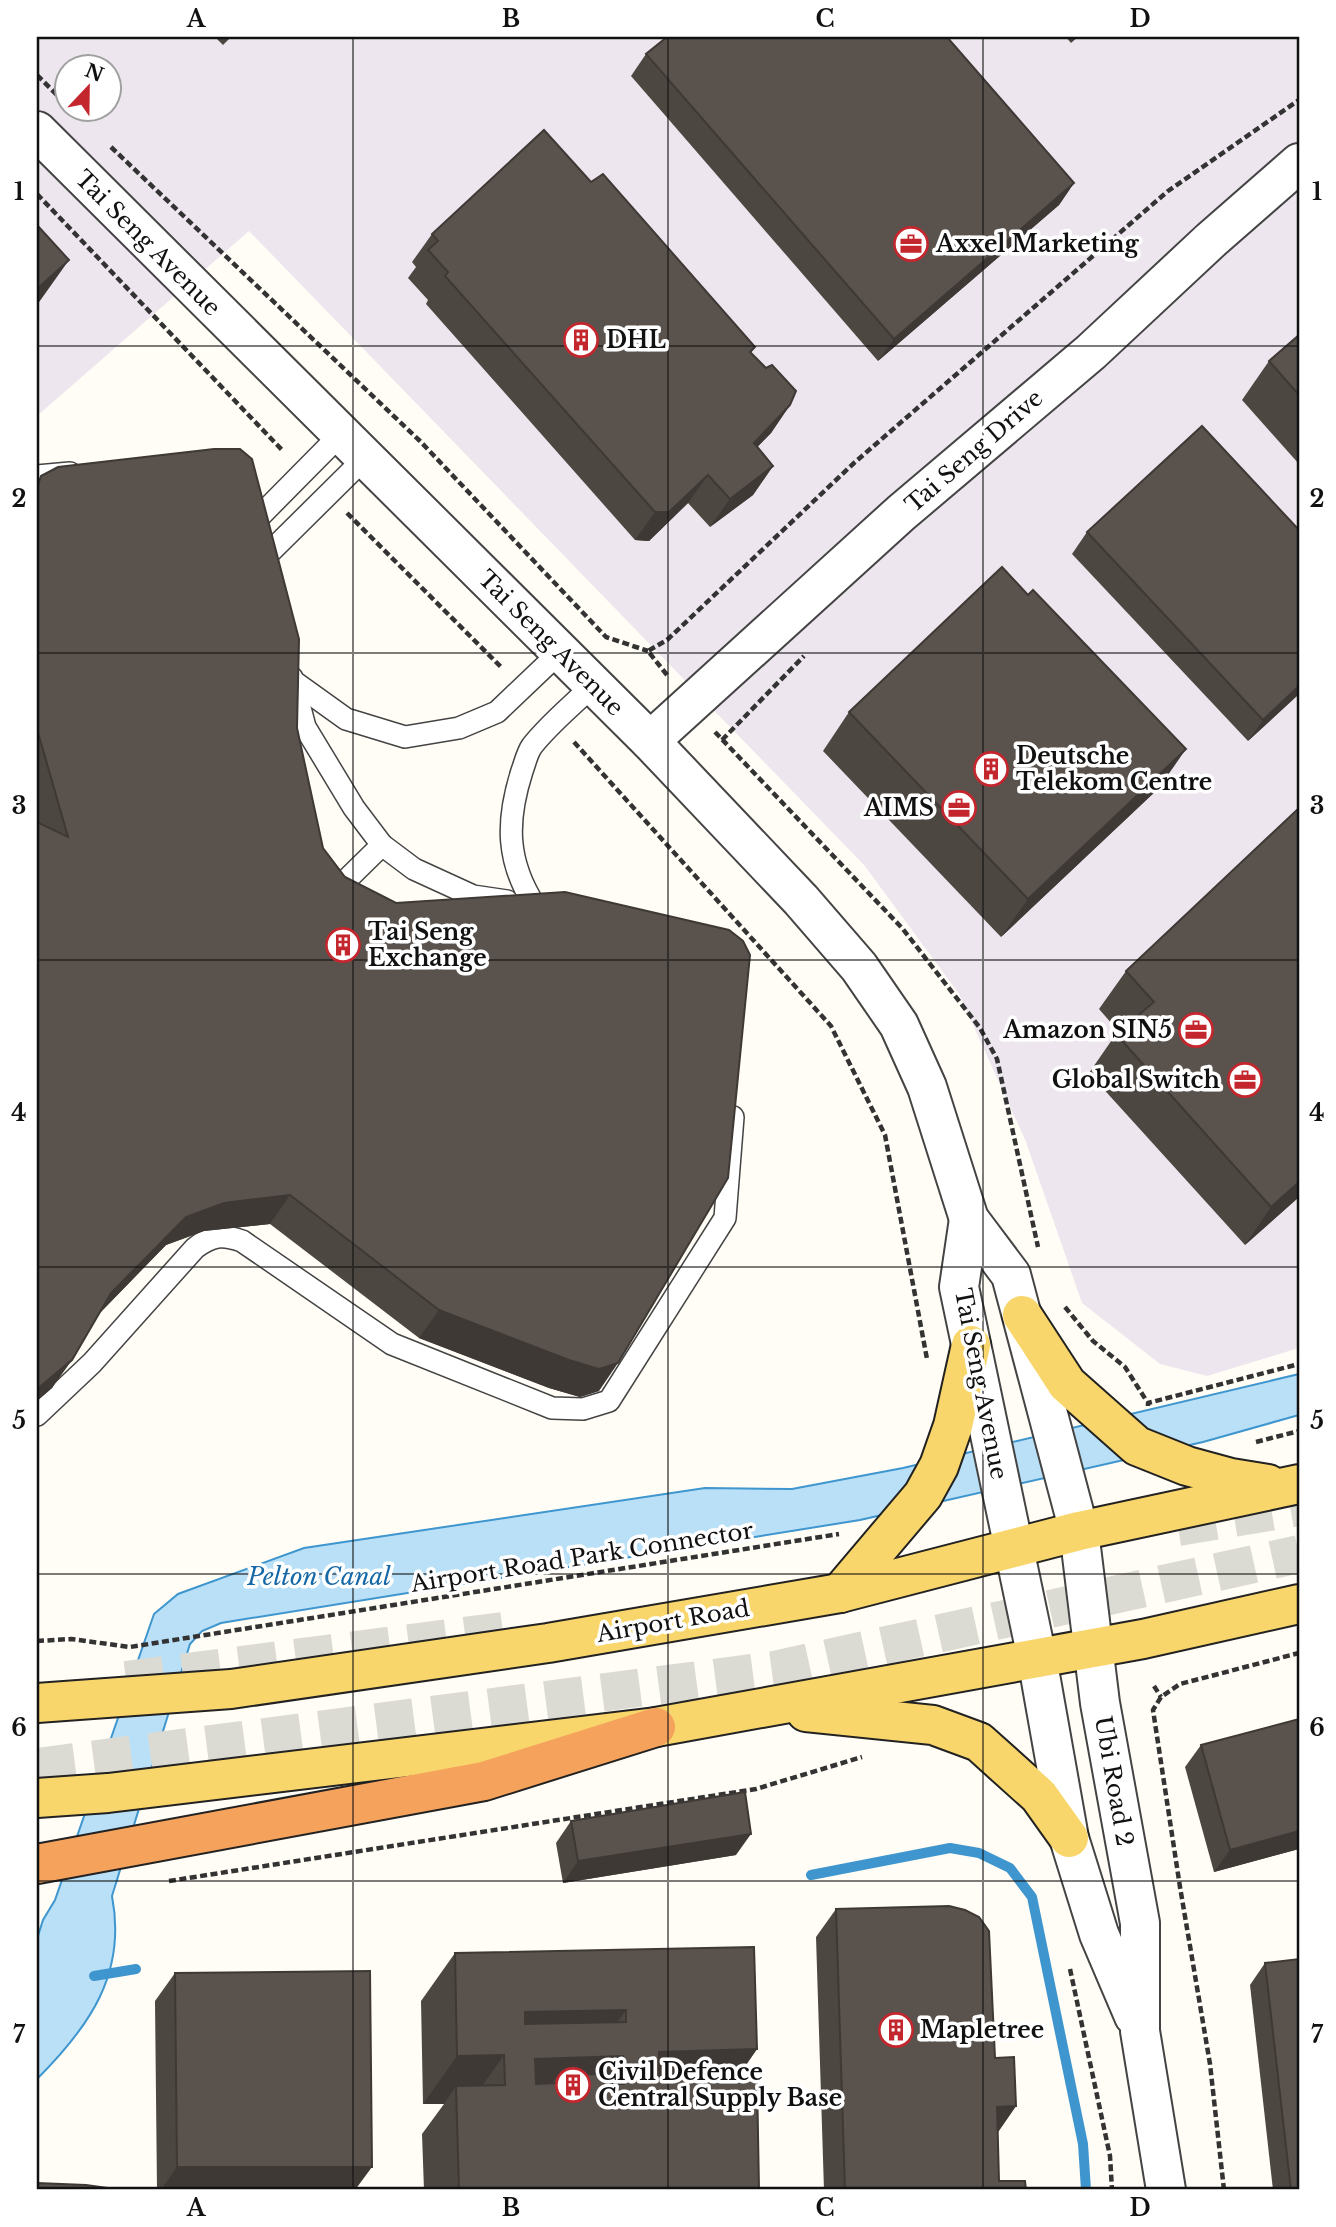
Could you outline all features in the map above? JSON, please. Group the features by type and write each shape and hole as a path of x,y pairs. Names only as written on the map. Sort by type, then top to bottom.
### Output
{"highway":[{"path":"37,1864 484,1781 656,1727"}],"main road":[{"path":"1022,1315 1067,1384 1137,1446 1187,1466 1220,1475 1293,1485"},
{"path":"840,1593 923,1495 939,1466 953,1426 971,1345"},
{"name":"Airport Road","path":"37,1703 232,1689 548,1643 840,1593 1079,1531 1293,1485"},
{"path":"37,1798 108,1793 656,1727 1093,1648 1299,1604"},
{"path":"763,1707 933,1725 979,1742 1039,1796 1069,1838"}],"street":[{"name":"Tai Seng Avenue","path":"37,131 650,741 801,900 859,967 899,1026 927,1087 969,1219 1011,1275 1079,1531"},
{"name":"Tai Seng Drive","path":"650,741 901,513 1091,352 1211,240 1299,163"},
{"name":"Tai Seng Avenue","path":"969,1219 959,1287 1014,1548"},
{"name":"Ubi Road 2","path":"1079,1531 1100,1703 1140,1923 1140,2031 1166,2190"},
{"name":"Ubi Road 2","path":"1014,1548 1037,1658 1069,1838 1099,1934 1140,2031"}],"lane":[{"path":"258,518 304,471 353,446"},
{"path":"267,555 328,495 353,446"},
{"path":"37,476 89,472"},
{"path":"252,495 272,581"},
{"path":"293,681 346,719 405,737 458,728 497,712 560,652"},
{"path":"288,656 305,727 354,808 382,845 414,869 473,896 545,908 525,891 514,863 511,832 515,793 530,748 593,685"},
{"path":"278,728 305,727"},
{"path":"314,911 382,845"},
{"path":"209,1237 226,1235 242,1241 392,1344 408,1343 552,1408 583,1409 608,1401 725,1219 735,1093"},
{"path":"37,1415 92,1363 195,1248 209,1237 219,1213"},
{"path":"74,1348 92,1363"}],"path":[{"path":"37,75 52,90"},
{"path":"648,651 667,640 864,454 1168,191 1299,100"},
{"path":"111,146 420,441 606,637 648,651 690,705 722,740"},
{"path":"37,194 304,471"},
{"path":"328,495 523,688"},
{"path":"556,722 831,1026 885,1135 927,1367"},
{"path":"1150,1411 1147,1403 1299,1364"},
{"name":"Airport Road Park Connector","path":"37,1641 71,1639 130,1647 845,1533"},
{"path":"1224,2190 1210,2064 1153,1710 1161,1697 1180,1684 1299,1653"},
{"path":"1154,1686 1161,1697"},
{"path":"159,1883 757,1790 866,1756"},
{"path":"1070,1968 1110,2157 1112,2190"}],"shaded area":[{"path":"37,37 1299,37 1299,1348 1207,1376 1160,1364 1082,1303 1026,1142 959,994 864,865 249,231 37,416"}],"water":[{"name":"Pelton Canal","path":"1299,1374 1299,1415 1203,1442 860,1520 221,1623 202,1631 190,1644 112,1896 114,1950 109,1974 88,2019 37,2079 37,1939 43,1920 55,1900 154,1614 178,1594 304,1548 705,1488 792,1489 903,1468"}],"building":[{"path":"667,37 947,37 1074,183 894,339 646,54"},
{"name":"DHL","path":"544,130 591,182 603,174 755,347 750,352 766,368 772,365 796,391 790,405 754,443 773,466 730,499 708,475 669,512 655,512 445,276 448,272 428,250 438,241 432,234"},
{"path":"37,225 69,260 37,289"},
{"path":"1299,335 1299,395 1269,361"},
{"path":"1202,426 1299,530 1299,686 1263,720 1087,532"},
{"name":"Tai Seng Exchange","path":"214,449 240,449 252,459 299,639 297,728 323,848 345,877 396,903 565,892 729,930 743,941 750,955 728,1178 618,1363 599,1369 439,1310 290,1195 224,1203 186,1217 111,1293 72,1360 37,1389 37,822 68,837 37,729 37,488 41,476 58,467"},
{"name":"Deutsche Telekom Centre","path":"1002,567 1028,595 1033,590 1186,749 1028,899 849,712"},
{"path":"1299,808 1299,1182 1271,1207 1116,1034 1154,1002 1126,971"},
{"path":"1299,1719 1299,1831 1230,1850 1201,1745"},
{"path":"745,1792 751,1834 578,1861 571,1821"},
{"name":"Mapletree","path":"949,1906 979,1917 989,1931 995,2058 1014,2057 1016,2106 997,2107 999,2181 1025,2181 1026,2190 845,2190 836,1909"},
{"name":"Civil Defence Central Supply Base","path":"754,1947 757,2049 659,2052 659,2080 757,2078 759,2190 459,2190 456,2086 505,2085 504,2055 457,2056 455,1953","holes":["626,2010 626,2022 525,2024 525,2012","623,2056 624,2084 604,2084 604,2074 558,2075 559,2083 536,2084 535,2059"]},
{"path":"1299,1959 1299,2190 1291,2190 1265,1963"},
{"path":"370,1971 372,2167 177,2167 175,1973"},
{"path":"37,2183 86,2185 122,2190 37,2190"}],"waterway":[{"path":"811,1875 950,1848 979,1853 1010,1868 1032,1897 1083,2144 1086,2190"},
{"path":"94,1976 136,1969"}],"tunnel":[{"path":"1178,1527 1299,1507"},
{"path":"37,1767 774,1670 1299,1554"},
{"path":"126,1680 503,1631"}],"place":[{"name":"Axxel Marketing","path":"911,244"},
{"name":"DHL","path":"581,340"},
{"name":"Deutsche Telekom Centre","path":"991,769"},
{"name":"AIMS","path":"959,808"},
{"name":"Tai Seng Exchange","path":"343,945"},
{"name":"Amazon SIN5","path":"1196,1030"},
{"name":"Global Switch","path":"1245,1080"},
{"name":"Mapletree","path":"896,2030"},
{"name":"Civil Defence Central Supply Base","path":"573,2085"}]}
